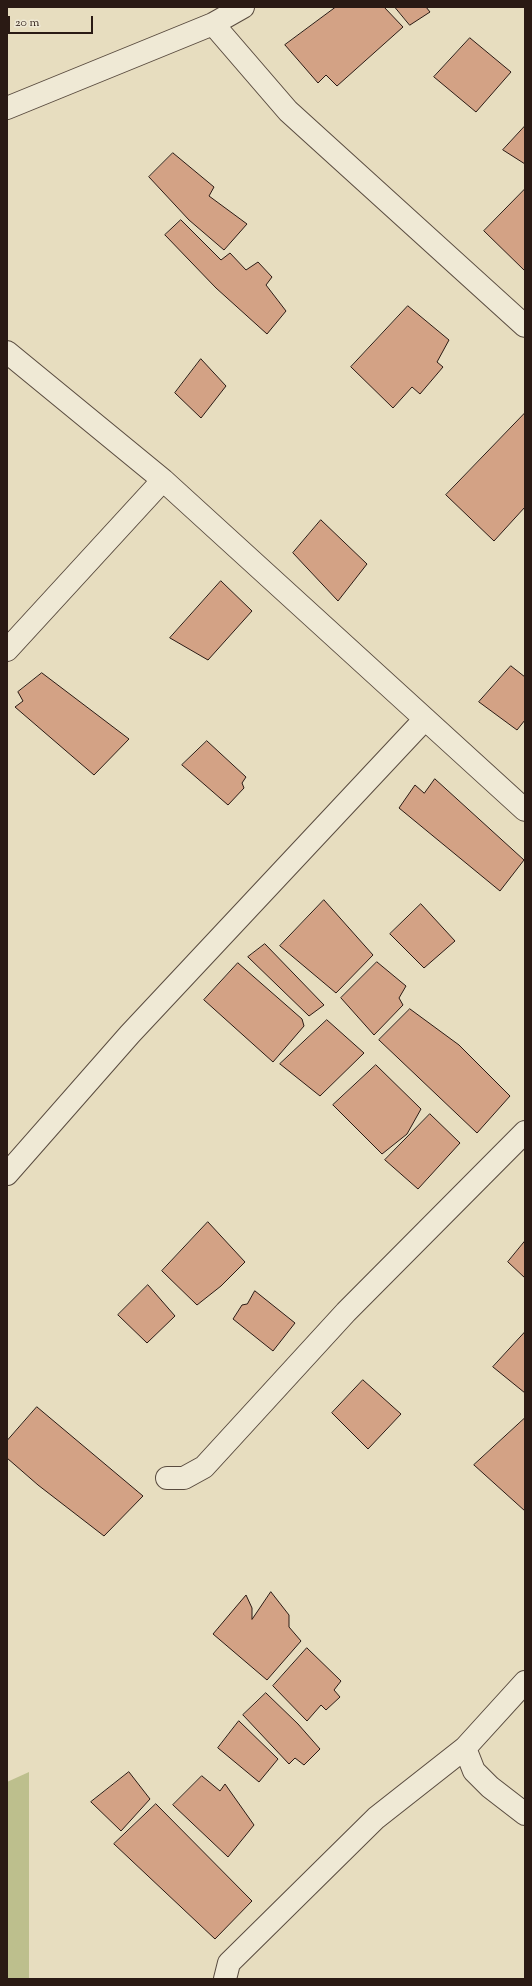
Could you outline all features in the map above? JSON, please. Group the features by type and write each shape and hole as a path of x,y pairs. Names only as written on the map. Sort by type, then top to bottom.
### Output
{"street":[{"path":"7,108 213,24 242,7"},
{"path":"213,24 288,111 525,326"},
{"path":"7,352 163,480 525,810"},
{"path":"7,650 163,480"},
{"path":"7,1174 130,1034 424,719"},
{"path":"167,1478 184,1478 204,1467 346,1312 525,1132"},
{"path":"225,1979 229,1963 376,1818 465,1748 525,1682"},
{"path":"465,1748 474,1771 490,1787 525,1814"}],"green space":[{"path":"29,1772 29,1979 7,1979 7,1782"}],"building":[{"path":"336,7 384,7 403,27 337,86 326,75 318,83 285,45"},
{"path":"395,7 426,7 430,12 410,25"},
{"path":"470,38 511,72 476,112 434,77"},
{"path":"525,126 525,164 503,150"},
{"path":"173,153 214,187 209,196 247,224 224,250 189,220 149,177"},
{"path":"525,189 525,271 484,231"},
{"path":"181,220 221,260 230,253 246,270 258,262 272,277 266,285 286,311 267,334 216,288 165,235"},
{"path":"408,306 449,340 437,362 443,367 420,394 412,387 393,408 351,367"},
{"path":"201,359 226,386 201,418 175,393"},
{"path":"525,413 525,507 494,541 446,495"},
{"path":"321,520 367,564 338,601 293,553"},
{"path":"221,581 252,611 208,660 170,638"},
{"path":"511,666 525,677 525,720 517,730 479,702"},
{"path":"42,673 129,739 94,775 15,707 23,701 18,692"},
{"path":"207,741 246,777 242,783 244,788 228,805 182,765"},
{"path":"435,779 524,860 500,891 399,808 415,785 424,793"},
{"path":"324,900 373,955 336,993 280,946"},
{"path":"421,904 455,941 424,968 390,934"},
{"path":"265,944 324,1005 309,1016 248,957"},
{"path":"377,962 406,986 399,998 403,1005 374,1035 341,998"},
{"path":"238,963 302,1019 304,1026 273,1062 204,1000"},
{"path":"410,1009 459,1045 510,1096 477,1133 379,1040"},
{"path":"327,1020 364,1053 320,1096 280,1064"},
{"path":"376,1065 421,1109 407,1134 382,1154 333,1105"},
{"path":"430,1114 460,1143 418,1189 385,1160"},
{"path":"208,1222 245,1262 221,1286 197,1305 162,1271"},
{"path":"525,1241 525,1278 508,1262"},
{"path":"148,1285 175,1316 147,1343 118,1315"},
{"path":"255,1291 295,1323 273,1351 233,1319 242,1305 247,1304"},
{"path":"525,1332 525,1393 493,1367"},
{"path":"363,1380 401,1414 368,1449 332,1413"},
{"path":"37,1407 143,1496 104,1536 38,1485 7,1458 7,1441"},
{"path":"525,1418 525,1511 474,1465"},
{"path":"271,1592 289,1615 289,1627 301,1641 267,1680 213,1634 246,1595 252,1608 252,1619"},
{"path":"307,1648 341,1681 334,1690 340,1697 326,1710 321,1705 307,1721 273,1686"},
{"path":"266,1693 298,1724 320,1749 304,1765 295,1758 289,1764 243,1715"},
{"path":"239,1721 278,1759 259,1782 218,1748"},
{"path":"129,1772 150,1799 121,1831 91,1802"},
{"path":"202,1776 220,1791 225,1784 254,1825 228,1857 173,1805"},
{"path":"156,1804 252,1901 215,1939 114,1844"}]}
